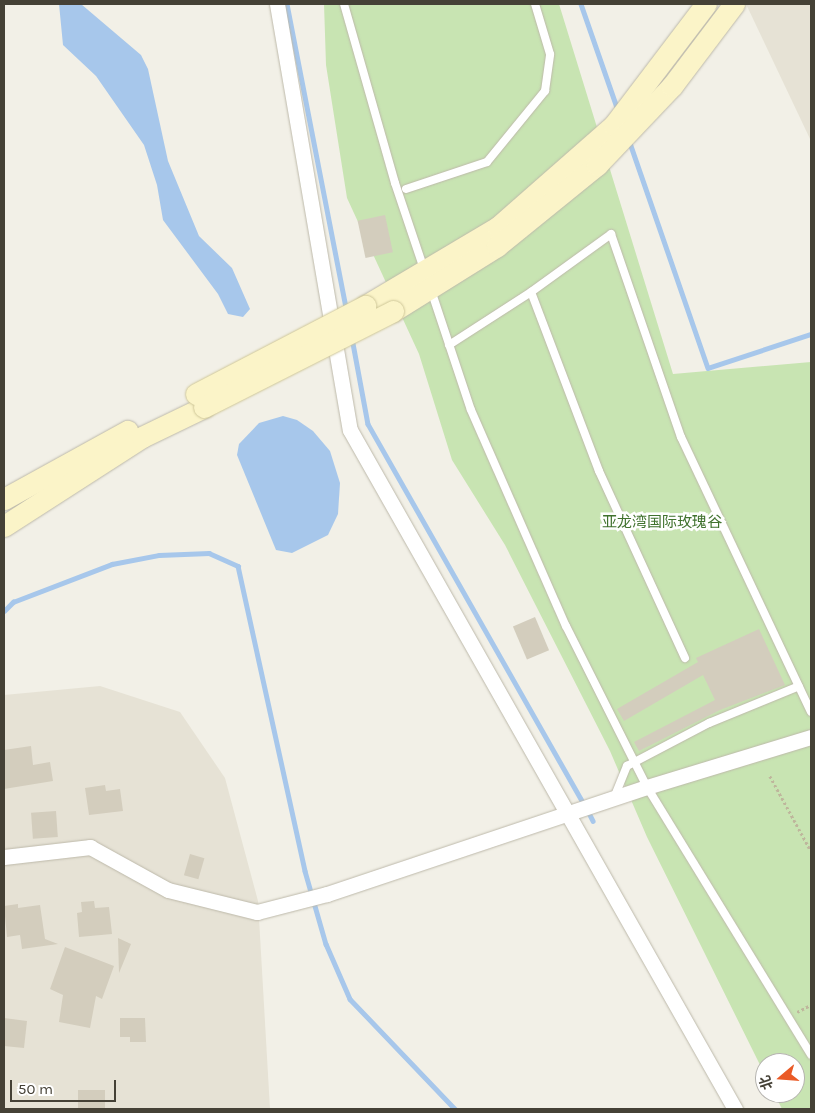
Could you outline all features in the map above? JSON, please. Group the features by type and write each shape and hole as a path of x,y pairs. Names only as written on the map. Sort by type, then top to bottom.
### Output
{"main road":[{"path":"4,526 200,400 498,228 607,132 706,4"},
{"path":"4,498 200,400 393,311 497,246 597,165 672,86 734,4"}],"street":[{"path":"277,4 350,430 570,812 735,1109"},
{"path":"4,857 90,846 168,890 257,912 295,904 327,894 647,787 811,737"}],"lane":[{"path":"344,4 395,183 471,410 566,626 647,787 811,1055"},
{"path":"406,189 487,162 545,91 550,54 535,4"},
{"path":"449,345 531,292 611,234 680,437 811,712"},
{"path":"531,292 599,471 685,658"},
{"path":"614,798 627,766 708,723 799,686"}],"path":[{"path":"770,776 811,851"}],"shaded area":[{"path":"746,4 811,4 811,141"},
{"path":"100,686 180,712 225,778 258,901 270,1109 4,1109 4,695"}],"green space":[{"name":"亚龙湾国际玫瑰谷","path":"324,4 559,4 673,374 811,362 811,1109 782,1109 779,1103 805,1103 805,1053 755,1053 755,1055 647,837 610,751 505,545 452,460 419,354 347,198 326,65"}],"water":[{"path":"59,4 81,4 141,55 148,69 168,161 199,236 232,268 250,309 243,317 228,314 218,294 163,220 157,185 144,145 96,76 63,45"},
{"path":"283,416 297,420 313,431 330,451 340,483 338,514 328,535 292,553 276,550 237,455 239,444 259,423"}],"building":[{"path":"385,215 393,252 366,258 358,221"},
{"path":"535,617 549,650 527,660 513,626"},
{"path":"759,629 785,685 720,710 639,751 634,742 715,700 703,675 624,721 617,709 698,662 696,658"},
{"path":"31,746 33,765 50,762 53,781 4,789 4,750"},
{"path":"105,785 106,791 120,789 123,811 89,815 85,788"},
{"path":"56,811 58,837 33,839 31,813"},
{"path":"190,854 204,858 198,879 184,875"},
{"path":"94,901 95,908 109,907 112,934 79,937 77,913 82,912 81,902"},
{"path":"18,904 18,908 40,905 45,939 58,944 22,949 20,935 7,937 4,906"},
{"path":"118,938 131,944 119,973"},
{"path":"65,947 114,966 102,999 96,996 90,1028 59,1022 63,995 50,989"},
{"path":"4,1018 27,1021 24,1048 4,1046"},
{"path":"120,1018 145,1018 146,1042 130,1042 130,1037 120,1037"},
{"path":"78,1090 105,1090 105,1108 78,1108"}],"waterway":[{"path":"287,4 346,308"},
{"path":"581,4 618,110"},
{"path":"629,140 708,368 811,334"},
{"path":"352,338 368,424 584,804"},
{"path":"4,611 13,602 112,564 159,555 209,553 238,566 305,871 326,944 350,999 455,1109"},
{"path":"588,811 593,821"}]}
